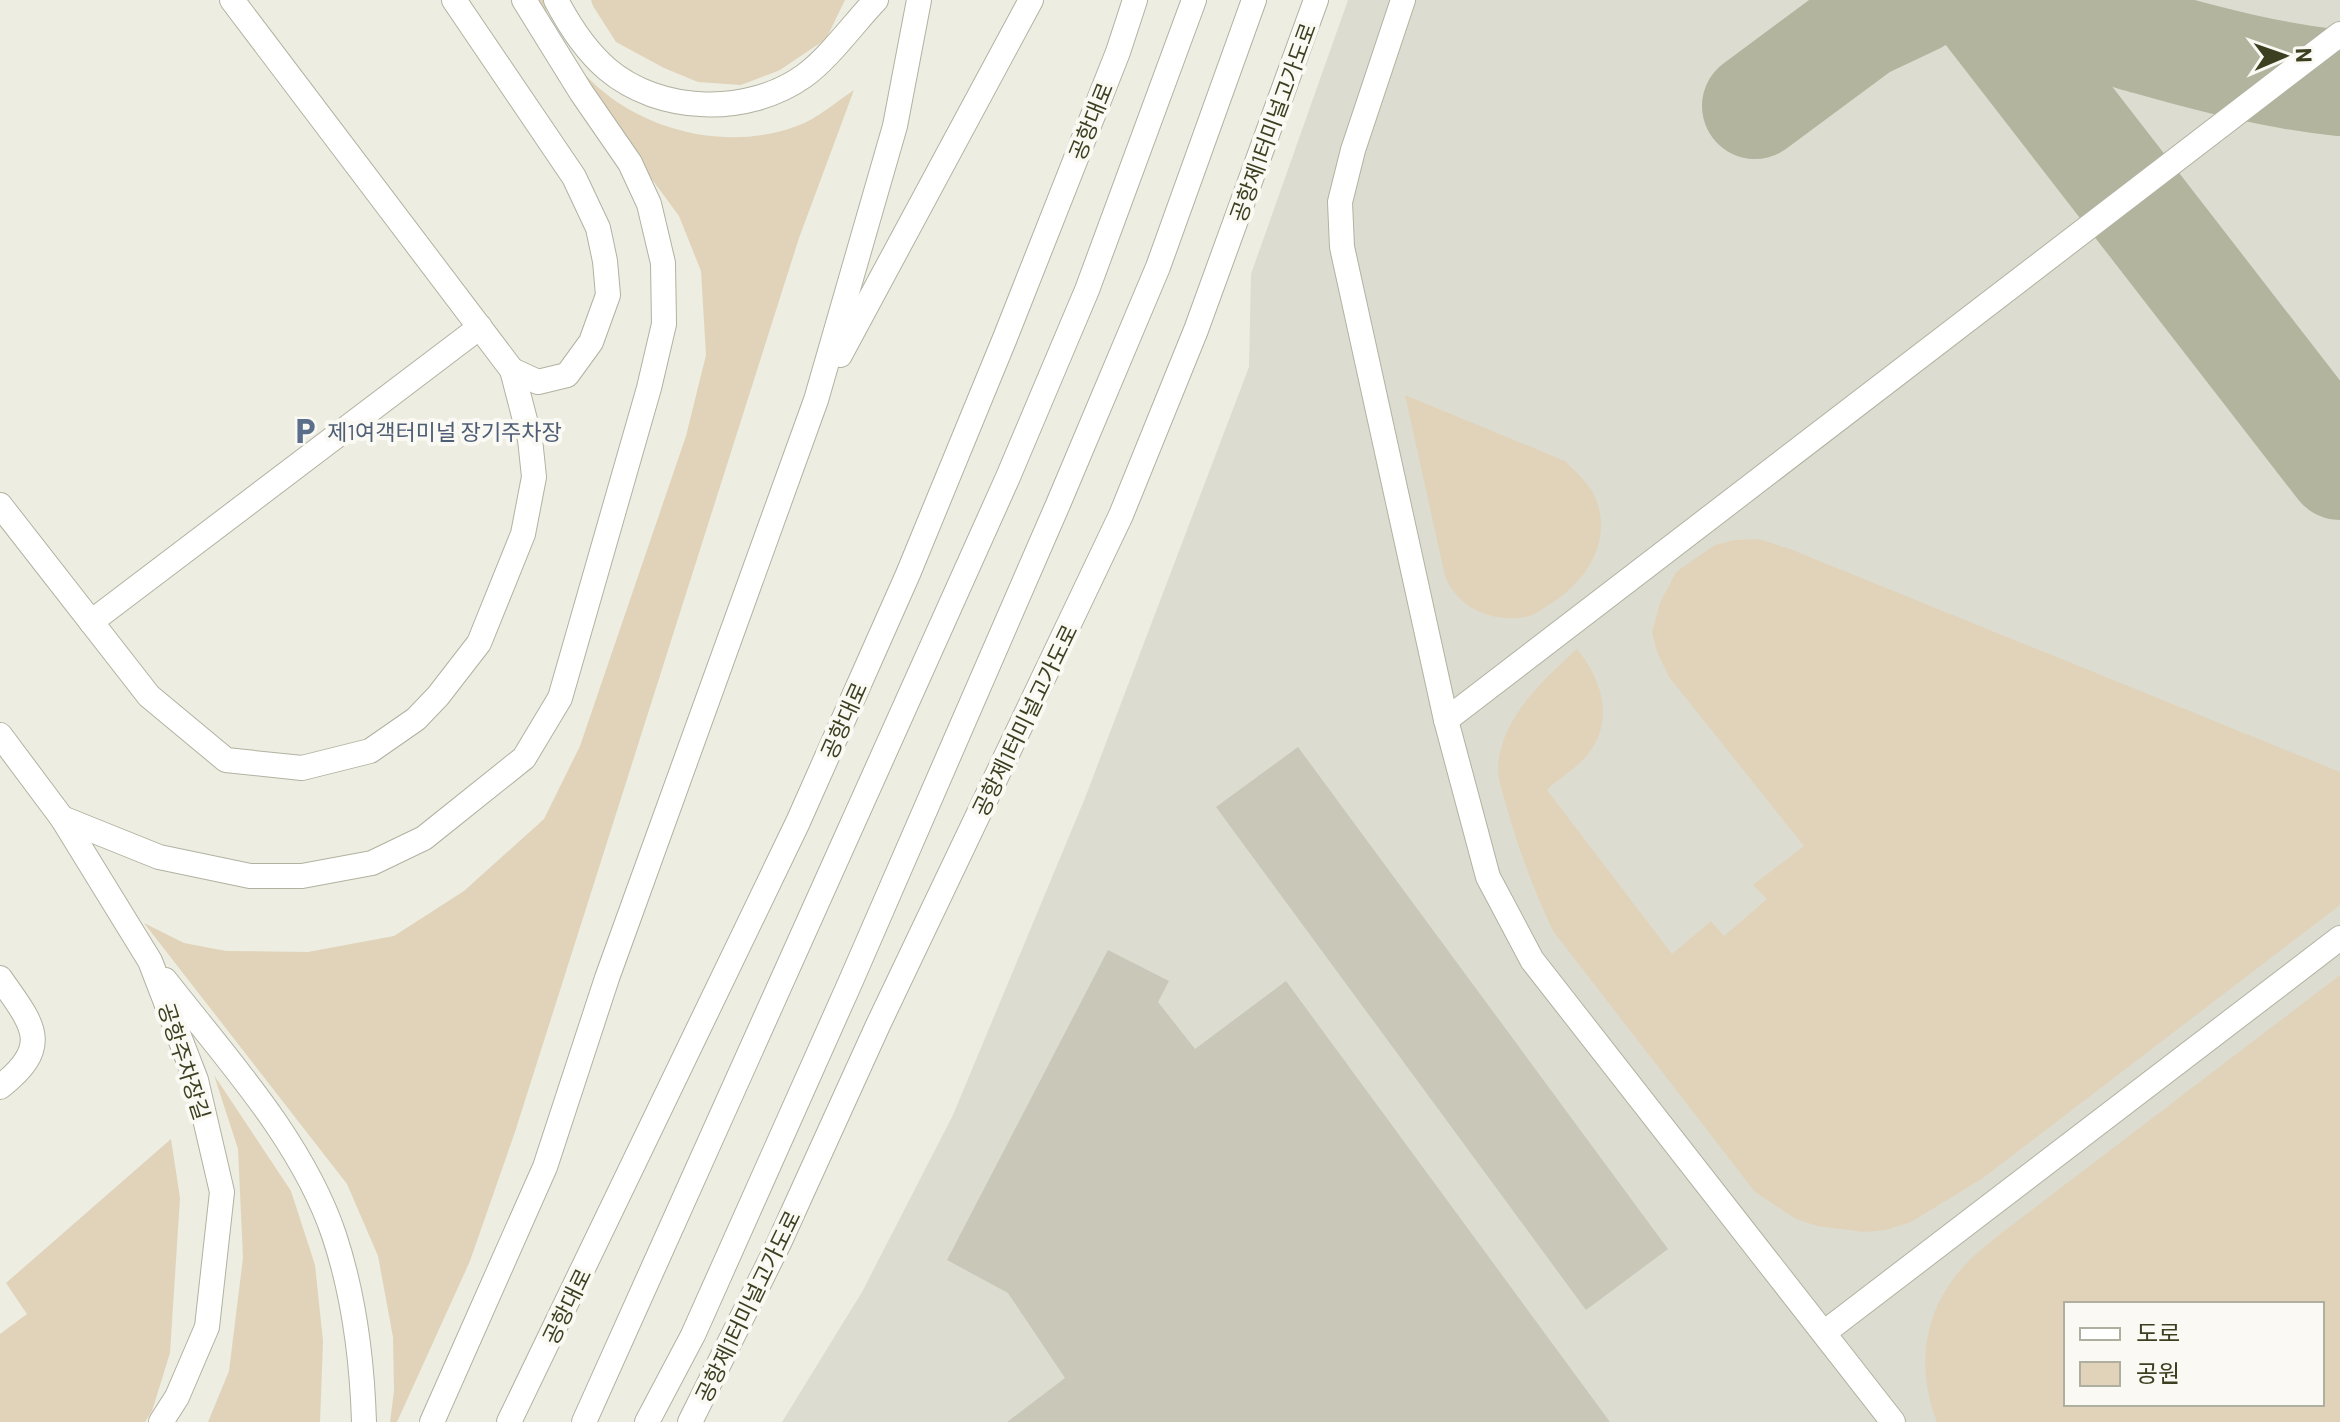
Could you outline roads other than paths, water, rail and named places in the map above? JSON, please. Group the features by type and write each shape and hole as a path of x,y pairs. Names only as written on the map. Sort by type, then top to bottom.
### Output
{"street":[{"path":"0,505 149,696 226,760 302,768 370,751 416,719 479,643 523,534 534,477 530,439 512,370 232,0"},
{"path":"454,0 574,177 598,228 605,261 608,295 591,342 567,375 538,382 512,370"},
{"path":"62,818 159,857 250,876 302,876 372,863 424,838 524,758 560,698 649,388 664,324 663,263 649,204 630,163 524,0"},
{"path":"556,0 578,36 608,70 648,93 676,101 706,104 768,96 804,76 876,0"},
{"path":"432,1422 545,1167 607,978 816,400 895,126 919,0"},
{"path":"816,400 1031,0"},
{"name":"공항대로","path":"509,1422 798,822 888,618 1005,338 1118,52 1135,0"},
{"path":"584,1422 1008,477 1087,290 1194,0"},
{"path":"647,1422 693,1335 1059,502 1158,267 1254,0"},
{"name":"공항제1터미널고가도로","path":"690,1422 779,1243 878,1025 1121,515 1196,330 1316,0"},
{"path":"1403,0 1353,150 1340,202 1342,247 1446,720 1488,877 1532,960 1893,1422"},
{"path":"1446,720 2340,34"},
{"path":"91,622 480,327"},
{"name":"공항주차장길","path":"0,735 62,818 150,961 196,1080 222,1192 207,1327 177,1397 161,1422"},
{"path":"1825,1332 2340,938"},
{"path":"150,961 257,1098 316,1191 347,1279 362,1372 364,1422"},
{"path":"0,978 30,1021 34,1039 30,1056 19,1072 0,1087"}],"place":[{"name":"제1여객터미널 장기주차장","path":"305,431"}]}
